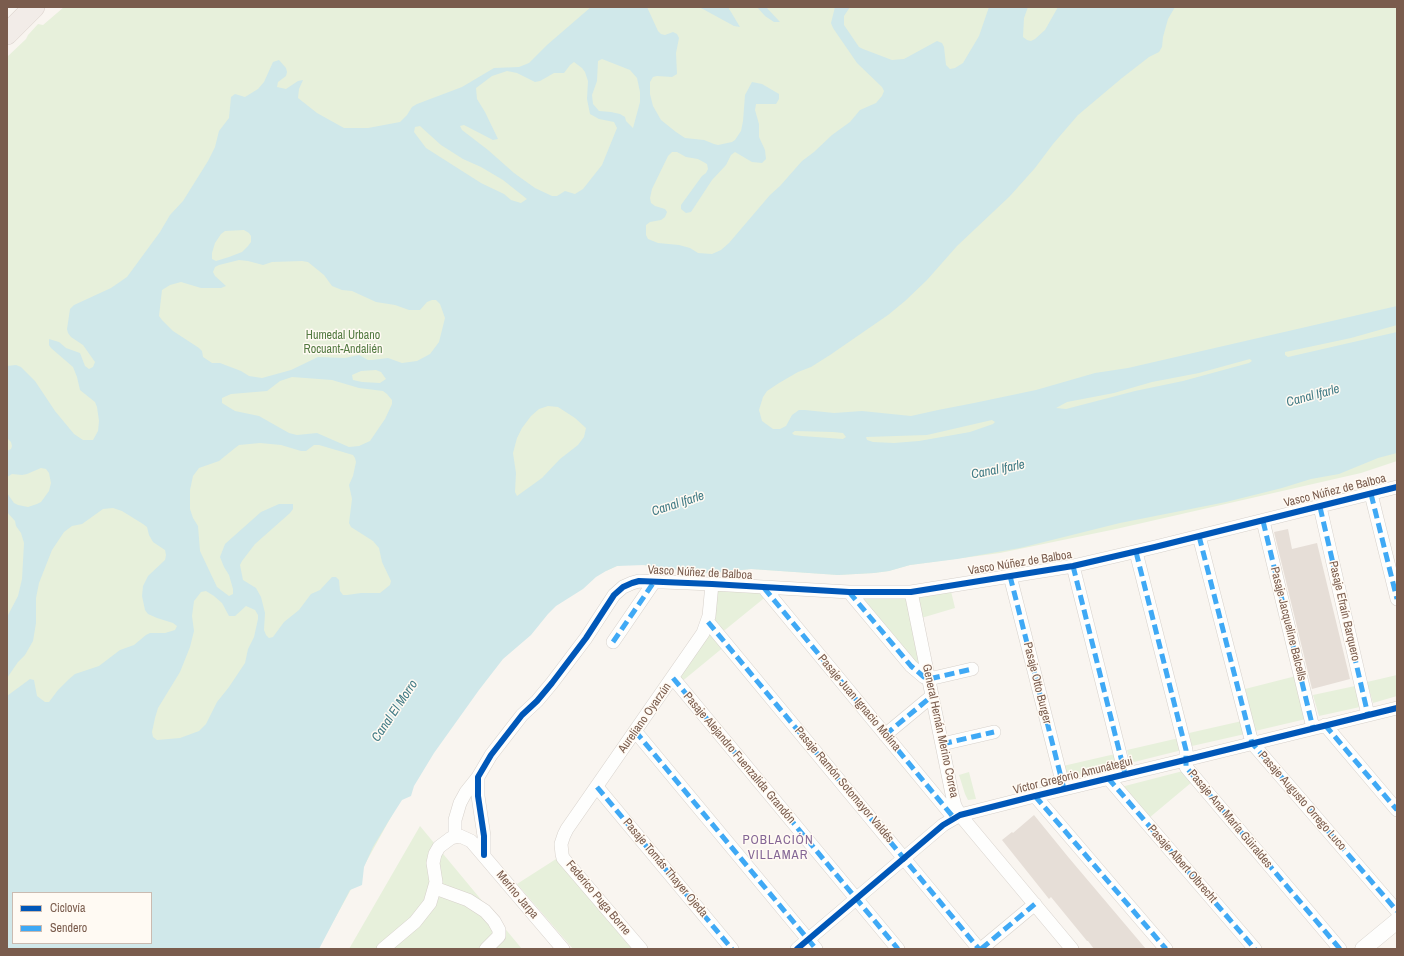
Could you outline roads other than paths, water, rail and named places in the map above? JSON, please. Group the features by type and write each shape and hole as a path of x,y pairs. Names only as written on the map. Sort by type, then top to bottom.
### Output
{"highway":[{"path":"7,34 31,8"}],"street":[{"name":"Vasco Núñez de Balboa","path":"478,777 491,755 522,715 537,701 552,683 586,638 614,595 626,585 639,581 849,592 911,592 1073,566 1136,552 1397,487"},
{"path":"1371,494 1397,598"},
{"name":"Pasaje Efraín Barquero","path":"1320,507 1368,715"},
{"name":"Pasaje Jacqueline Balcells","path":"1263,521 1320,726 1397,810"},
{"name":"Pasaje Augusto Orrego Luco","path":"1199,536 1252,743 1397,911"},
{"name":"Pasaje Ana María Güiraldes","path":"1136,552 1186,750 1186,767 1340,949"},
{"path":"1073,566 1126,774"},
{"name":"Pasaje Otto Burger","path":"1010,576 1064,789"},
{"path":"613,642 654,582"},
{"name":"Aureliano Oyarzún","path":"561,844 564,835 703,633 708,622 712,584"},
{"name":"Pasaje Juan Ignacio Molina","path":"764,588 885,735 957,817"},
{"path":"849,592 911,666 920,674 929,679 972,669"},
{"name":"General Hernán Merino Correa","path":"911,592 957,817 1035,904 1072,949"},
{"name":"Pasaje Ramón Sotomayor Valdés","path":"708,622 980,949"},
{"name":"Pasaje Alejandro Fuenzalida Grandón","path":"672,678 898,949"},
{"path":"885,735 932,696"},
{"name":"Víctor Gregorio Amunátegui","path":"797,949 812,944 856,899 943,825 957,817 1035,796 1397,708"},
{"path":"635,731 812,944"},
{"path":"942,744 994,732"},
{"path":"383,949 415,922 430,903 436,882 433,863 435,854 442,845 456,836 455,820 460,803 466,792 478,777"},
{"path":"478,777 477,786 484,836 484,855"},
{"name":"Pasaje Albert Olbrecht","path":"1108,778 1255,949"},
{"name":"Pasaje Tomás Thayer Ojeda","path":"597,787 732,949"},
{"path":"1035,796 1166,949"},
{"name":"Merino Jarpa","path":"456,836 464,837 471,841 564,949"},
{"name":"Federico Puga Borne","path":"561,844 563,858 641,949"},
{"path":"435,888 468,900 485,911 494,921 499,930 499,936 486,949"},
{"path":"980,949 1035,904"},
{"path":"1363,949 1397,921"}],"water":[{"path":"591,7 647,7 658,31 661,34 665,35 673,32 677,34 679,38 676,53 677,74 672,77 653,77 650,82 650,94 653,106 661,120 685,138 704,140 718,145 732,142 741,131 745,95 752,82 762,84 779,94 779,99 776,104 756,104 755,110 759,124 759,137 765,150 766,159 762,163 752,162 735,152 731,155 726,165 712,180 691,212 686,213 681,209 681,205 702,176 706,173 708,169 707,164 698,159 686,157 677,152 672,152 668,156 652,189 650,198 651,203 665,209 667,212 665,217 661,220 650,222 646,225 646,235 648,239 658,243 679,245 690,248 698,253 712,254 721,250 729,243 770,195 802,161 832,135 850,122 860,110 876,103 882,96 884,91 882,87 857,63 833,28 831,23 835,7 850,7 844,16 844,25 859,47 892,60 904,59 937,41 942,43 944,47 946,65 950,69 963,63 979,36 989,7 1028,7 1024,18 1023,37 1031,41 1045,30 1058,7 1175,7 1168,19 1162,47 1159,52 1149,57 1122,78 1078,115 1010,196 957,246 927,280 905,301 888,315 830,355 767,391 763,397 759,410 762,421 773,429 780,429 786,426 792,415 799,410 834,413 862,411 911,416 1036,390 1095,373 1128,368 1397,306 1397,325 1351,338 1285,352 1285,355 1288,357 1397,332 1397,453 1378,458 1339,474 1311,479 1226,502 1120,523 1020,548 957,559 910,565 889,571 838,575 751,569 699,573 644,565 617,566 596,577 583,589 556,606 531,635 503,659 434,753 414,786 411,796 402,800 388,822 373,847 364,867 362,885 350,890 319,949 7,949 7,696 30,679 34,680 37,696 45,702 49,702 58,690 75,674 99,666 120,650 134,645 150,633 165,633 175,630 177,626 173,623 148,614 145,610 142,596 143,586 148,576 165,560 165,550 153,542 147,527 143,524 122,511 113,508 103,509 82,524 72,526 64,532 52,550 39,583 36,598 36,623 33,641 25,655 7,678 7,617 18,596 22,579 24,543 15,521 7,512 7,493 14,503 28,507 41,502 49,491 51,483 49,473 46,469 41,468 27,474 12,474 7,477 7,451 11,449 12,446 11,442 7,438 7,366 16,365 21,367 35,381 55,411 74,434 83,440 93,440 98,431 99,421 95,402 80,390 73,367 51,348 49,345 49,339 59,342 66,348 80,353 85,366 89,369 93,367 95,362 83,345 71,337 68,333 67,329 70,309 74,305 111,288 127,277 160,232 170,215 183,201 208,161 215,147 219,131 229,118 231,97 235,94 245,97 258,89 264,82 273,62 279,60 286,68 287,72 286,76 278,82 277,87 286,89 298,81 303,80 299,89 298,98 317,113 344,128 368,128 400,122 412,107 417,104 462,87 494,68 519,67 529,63 547,45","holes":["602,59 630,70 637,78 640,92 640,102 633,128 626,121 625,117 620,114 599,111 593,104 592,95 597,81 598,61","574,62 582,68 588,81 587,99 590,114 599,119 614,122 617,128 602,165 583,189 575,194 565,191 557,196 552,196 535,188 514,173 462,130 460,126 464,125 493,140 498,139 477,99 476,88 492,76 507,71 517,73 535,82 540,81 554,73 564,73","420,126 441,145 463,159 481,167 503,180 527,199 521,203 511,200 504,194 481,183 426,148 414,132 415,127","244,230 251,236 251,242 242,252 216,261 212,259 212,253 215,243 225,231","239,260 263,265 272,262 302,261 308,262 324,275 332,286 342,290 352,291 376,302 395,305 409,310 420,310 427,302 436,300 440,304 445,318 439,342 430,354 417,361 402,363 388,358 368,360 359,355 345,358 318,357 291,370 262,378 249,376 241,371 220,363 212,363 203,357 202,351 199,348 173,331 159,316 162,290 170,285 181,282 201,288 221,288 226,286 215,276 213,272 215,267","1250,359 1252,361 1183,381 1135,391 1066,409 1056,408 1067,402 1114,393 1152,382 1199,373","376,370 381,372 386,379 380,383 362,382 353,380 352,375 361,371","292,377 332,380 359,388 383,391 392,400 392,404 385,419 370,441 359,446 349,447 317,433 297,435 289,433 259,416 235,411 222,403 222,398 231,394 267,391 280,381","548,406 558,407 575,418 586,428 584,437 578,445 560,459 542,478 517,496 515,492 516,473 513,453 517,438 531,416 539,409","992,420 995,422 970,432 919,441 894,443 873,442 867,440 866,437 927,435","795,431 833,432 843,433 846,437 843,439 794,435 792,433","260,443 281,445 301,451 306,451 314,445 319,445 353,455 356,462 353,476 349,485 352,499 349,523 351,527 373,541 379,548 382,562 391,581 390,585 380,593 343,595 340,591 339,580 336,577 332,577 320,590 311,594 299,610 284,622 273,637 269,638 264,630 265,613 261,597 256,588 243,580 240,565 255,544 290,513 293,509 293,504 279,504 261,512 225,544 220,557 229,575 233,589 233,594 229,596 217,587 200,551 198,526 190,509 190,490 193,476 199,468 219,461 239,445","206,591 222,603 229,616 235,616 246,606 255,610 258,615 258,619 254,637 248,649 245,663 217,702 206,724 199,731 180,738 157,740 153,737 152,732 158,708 180,672 190,647 194,631 192,616 194,601 201,592"]},
{"path":"696,7 728,7 740,27 734,26 701,8"},
{"path":"757,7 766,7 780,22 774,22 765,16"}],"district":[{"name":"POBLACIÓN VILLAMAR","path":"778,848"}],"park label":[{"name":"Humedal Urbano Rocuant-Andalién","path":"343,343"}],"water label":[{"name":"Canal Ifarle","path":"1313,396"},
{"name":"Canal Ifarle","path":"998,470"},
{"name":"Canal Ifarle","path":"678,504"},
{"name":"Canal El Morro","path":"395,711"}]}
